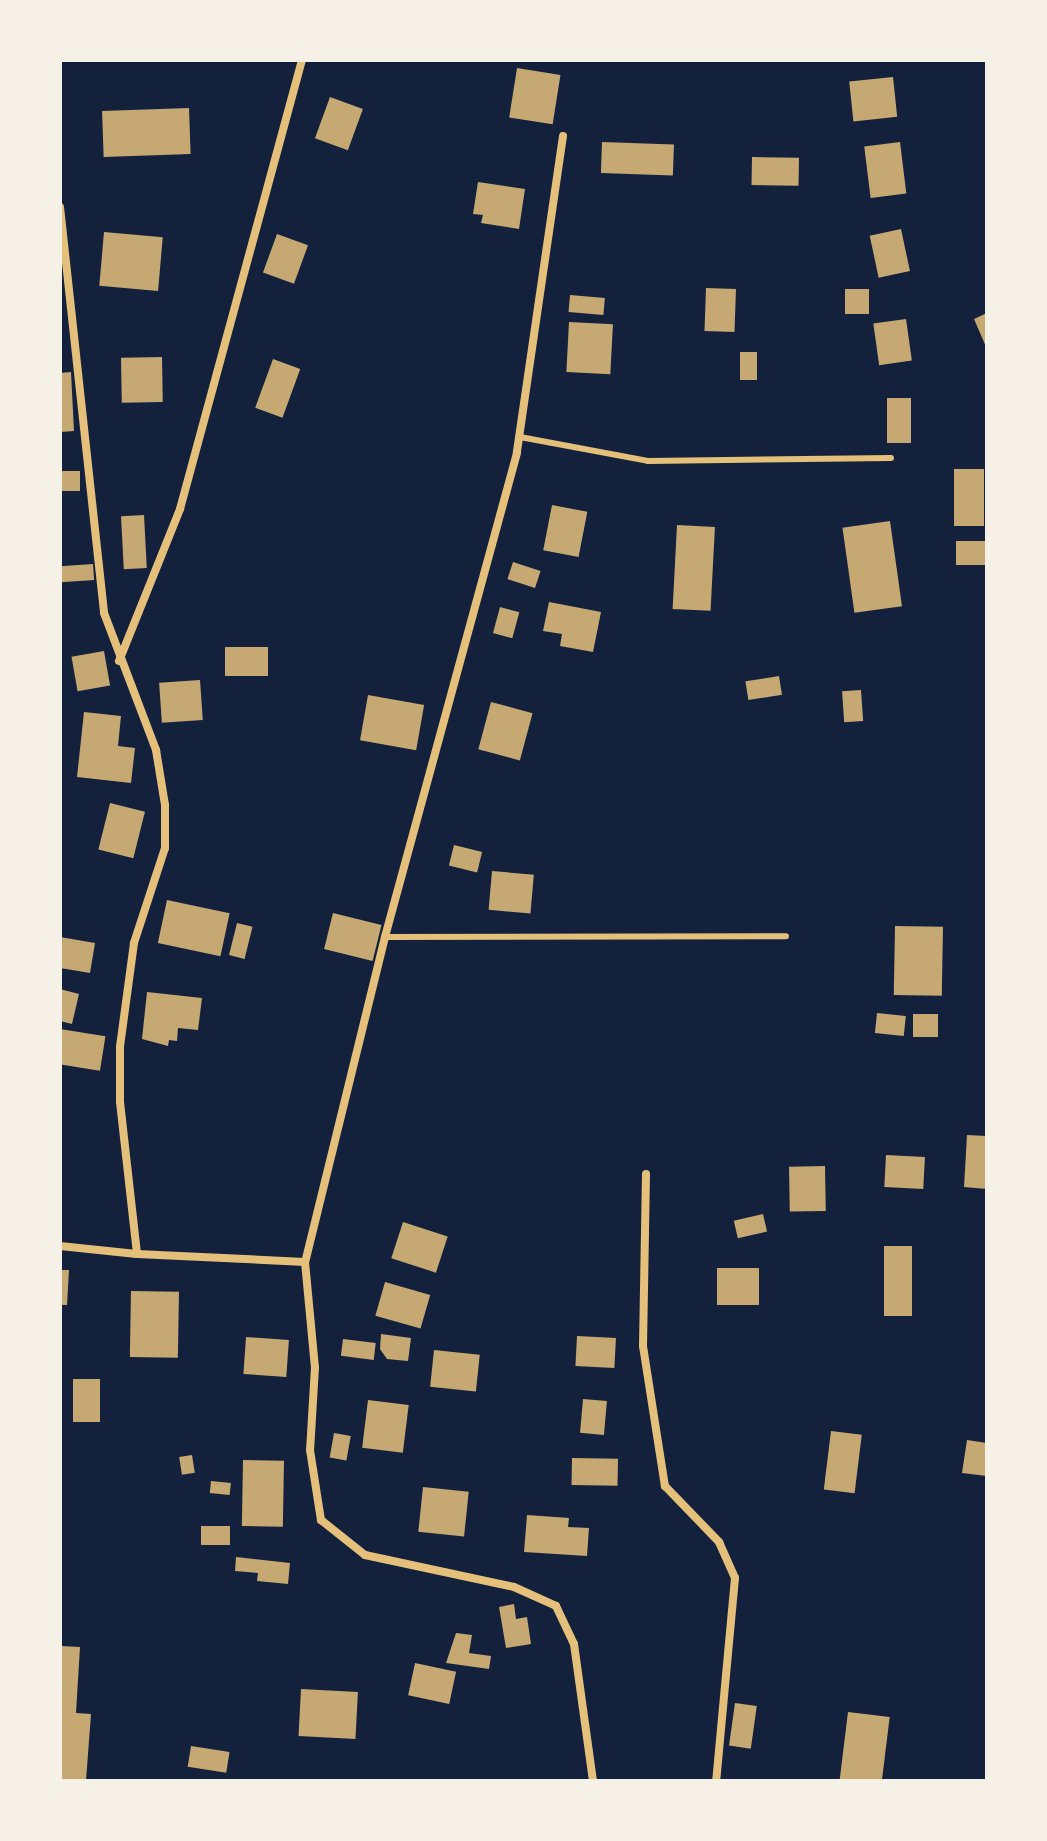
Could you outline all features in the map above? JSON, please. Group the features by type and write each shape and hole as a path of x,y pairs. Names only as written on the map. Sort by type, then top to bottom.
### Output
{"street":[{"path":"119,661 180,509 302,60"},
{"path":"563,136 520,437 385,937 305,1262 315,1367 310,1450 321,1520 365,1555 514,1587 556,1606 574,1644 593,1781"},
{"path":"60,207 100,591 119,661 156,750 165,805 165,848 134,943 120,1047 120,1102 137,1254"},
{"path":"646,1174 643,1346 665,1486 719,1542 735,1578 716,1781"},
{"path":"60,1246 137,1254 305,1262"}],"lane":[{"path":"520,437 648,461 891,458"},
{"path":"385,937 786,936"}],"building":[{"path":"517,68 560,75 553,124 509,117"},
{"path":"893,77 897,117 853,121 849,82"},
{"path":"330,97 363,109 348,150 315,138"},
{"path":"189,108 191,154 104,157 102,111"},
{"path":"602,142 674,145 673,175 601,173"},
{"path":"900,142 906,194 871,198 864,146"},
{"path":"752,157 799,158 799,186 752,185"},
{"path":"478,182 525,189 519,229 481,223 483,215 473,214"},
{"path":"901,229 910,271 879,278 870,236"},
{"path":"104,232 163,237 158,291 99,286"},
{"path":"277,234 308,245 294,284 263,273"},
{"path":"706,288 736,289 734,332 704,331"},
{"path":"845,289 869,289 869,314 845,314"},
{"path":"570,295 605,298 603,315 569,312"},
{"path":"987,313 987,349 974,319"},
{"path":"906,319 912,361 879,365 873,324"},
{"path":"569,322 613,324 610,374 566,372"},
{"path":"740,352 757,352 757,380 740,380"},
{"path":"162,357 163,402 122,403 121,358"},
{"path":"273,359 300,369 282,418 255,408"},
{"path":"71,372 74,431 60,432 60,373"},
{"path":"887,398 911,398 911,443 887,443"},
{"path":"954,469 984,469 984,526 954,526"},
{"path":"60,471 80,471 80,491 60,491"},
{"path":"552,505 587,512 579,557 543,550"},
{"path":"144,515 147,568 124,569 121,516"},
{"path":"890,521 902,606 854,613 842,528"},
{"path":"677,525 715,527 711,611 673,609"},
{"path":"956,541 987,541 987,565 956,565"},
{"path":"513,562 541,571 535,588 507,579"},
{"path":"93,564 94,580 61,582 60,566"},
{"path":"549,602 601,612 593,652 560,646 562,634 543,631"},
{"path":"500,607 519,612 512,638 493,633"},
{"path":"225,647 268,647 268,676 225,676"},
{"path":"104,651 110,685 78,691 72,657"},
{"path":"779,676 782,695 748,700 745,681"},
{"path":"200,680 203,720 162,723 159,683"},
{"path":"861,690 863,721 844,722 842,691"},
{"path":"368,695 424,705 416,750 360,740"},
{"path":"491,702 533,713 520,760 478,749"},
{"path":"84,712 121,716 118,746 135,748 131,783 77,777"},
{"path":"110,803 145,812 133,858 98,850"},
{"path":"454,845 482,852 477,872 449,865"},
{"path":"492,871 534,875 530,914 489,910"},
{"path":"167,900 230,913 220,956 158,943"},
{"path":"333,913 382,925 373,961 324,949"},
{"path":"237,923 253,927 245,959 229,955"},
{"path":"895,926 943,927 942,996 894,995"},
{"path":"60,937 95,943 90,973 60,968"},
{"path":"60,989 79,994 72,1024 60,1021"},
{"path":"147,992 202,998 198,1030 178,1028 177,1041 169,1040 168,1046 142,1039"},
{"path":"877,1013 906,1016 904,1036 875,1033"},
{"path":"913,1014 938,1014 938,1037 913,1037"},
{"path":"60,1029 105,1036 100,1071 60,1064"},
{"path":"967,1135 987,1136 987,1189 964,1187"},
{"path":"886,1155 925,1157 923,1189 884,1187"},
{"path":"825,1166 826,1211 790,1212 789,1167"},
{"path":"763,1214 767,1232 738,1238 734,1221"},
{"path":"403,1222 448,1237 436,1273 391,1258"},
{"path":"884,1246 912,1246 912,1316 884,1316"},
{"path":"717,1268 759,1268 759,1305 717,1305"},
{"path":"60,1270 69,1270 67,1305 60,1305"},
{"path":"385,1282 430,1295 421,1329 375,1316"},
{"path":"131,1291 179,1292 178,1358 130,1357"},
{"path":"381,1334 411,1338 408,1361 387,1359 380,1349"},
{"path":"577,1336 616,1338 614,1368 575,1366"},
{"path":"246,1337 289,1340 286,1377 243,1374"},
{"path":"343,1339 376,1343 374,1360 341,1356"},
{"path":"434,1350 480,1355 476,1392 430,1387"},
{"path":"73,1379 100,1379 100,1422 73,1422"},
{"path":"583,1399 607,1401 604,1435 580,1433"},
{"path":"368,1400 409,1405 403,1453 362,1448"},
{"path":"831,1431 862,1435 855,1493 824,1490"},
{"path":"334,1433 351,1436 346,1461 330,1458"},
{"path":"967,1440 987,1443 987,1476 962,1473"},
{"path":"192,1455 195,1473 182,1475 179,1457"},
{"path":"572,1458 618,1459 618,1486 572,1485"},
{"path":"243,1460 284,1461 283,1527 242,1526"},
{"path":"211,1481 231,1483 230,1495 210,1493"},
{"path":"423,1487 469,1492 464,1537 418,1532"},
{"path":"527,1515 569,1518 568,1527 589,1528 587,1556 524,1552"},
{"path":"201,1526 230,1526 230,1545 201,1545"},
{"path":"236,1557 290,1563 288,1584 257,1581 258,1573 235,1571"},
{"path":"514,1604 516,1619 527,1617 531,1644 506,1648 499,1607"},
{"path":"456,1633 472,1635 469,1653 491,1656 489,1669 446,1663"},
{"path":"60,1646 80,1647 76,1713 91,1714 86,1781 60,1781"},
{"path":"415,1663 456,1672 449,1704 408,1695"},
{"path":"301,1689 358,1692 355,1739 299,1736"},
{"path":"735,1703 757,1706 751,1749 729,1746"},
{"path":"848,1712 890,1717 882,1781 840,1781"},
{"path":"191,1746 230,1752 226,1773 188,1767"}]}
